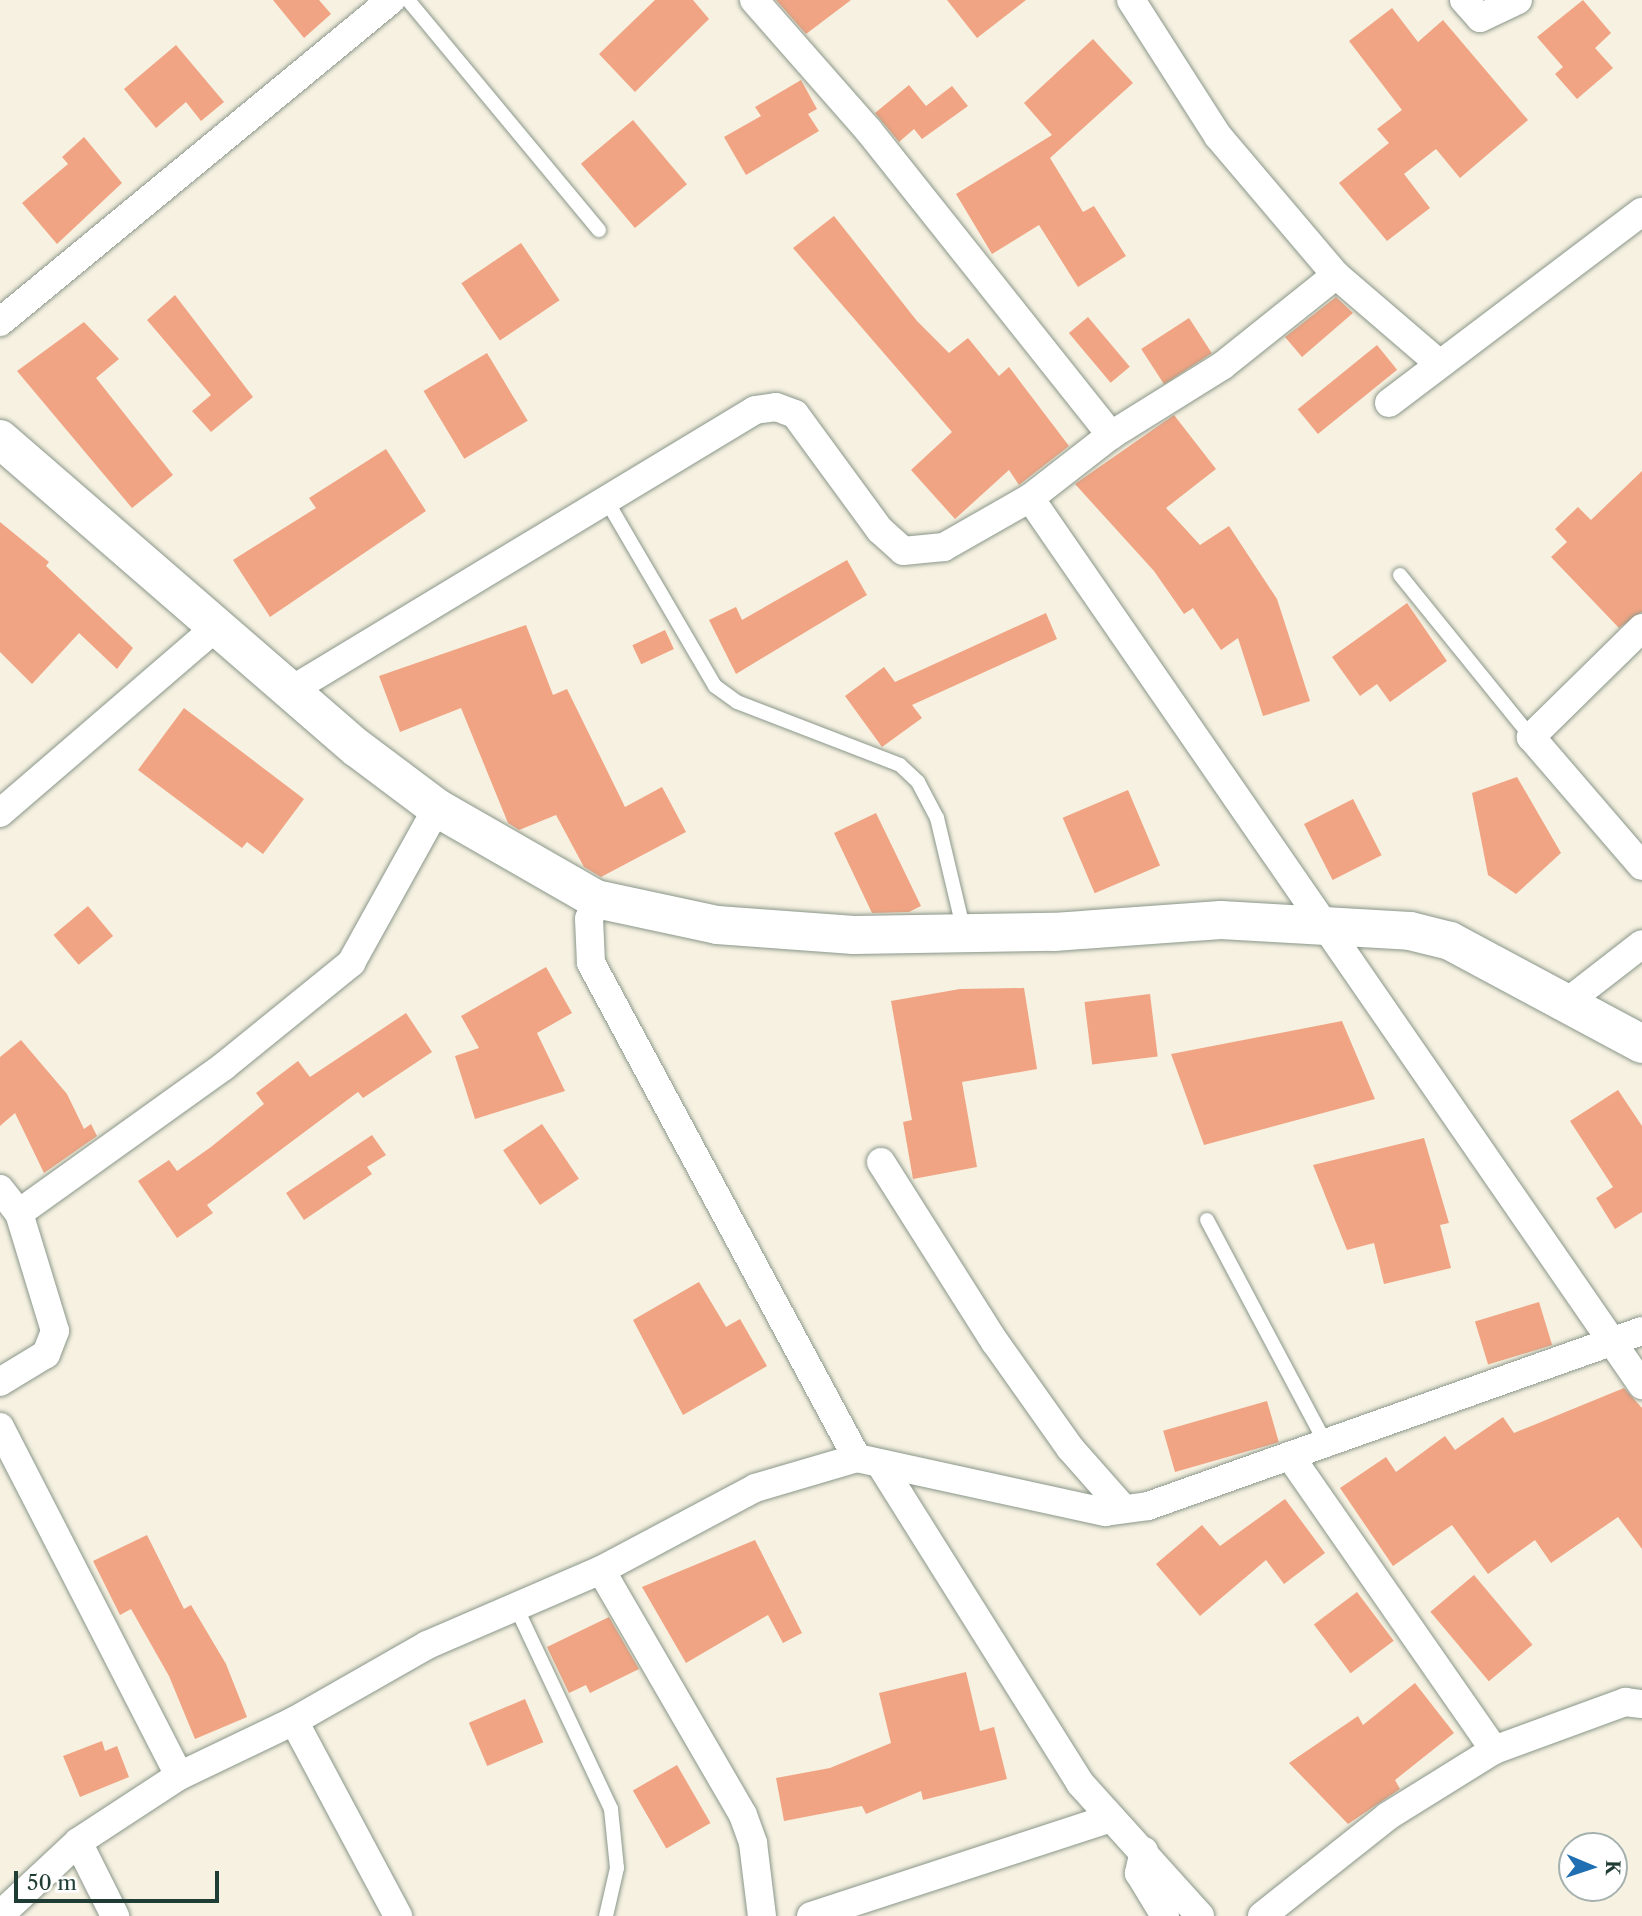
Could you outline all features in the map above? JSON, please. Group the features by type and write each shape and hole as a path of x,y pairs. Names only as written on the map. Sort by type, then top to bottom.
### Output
{"street":[{"path":"0,322 150,192 391,0"},
{"path":"754,0 869,131 1111,435"},
{"path":"1131,0 1218,136 1336,275 1437,362"},
{"path":"1464,0 1480,19 1518,0"},
{"path":"1389,403 1437,362 1642,212"},
{"path":"290,691 608,503 688,445 755,410 776,407 795,414 880,530 903,551 944,547 1030,498 1111,435 1222,366 1336,275"},
{"path":"0,439 290,691 437,808 596,900 717,925 854,935 965,934 1221,920 1329,929 1410,931 1450,941 1642,1044"},
{"path":"1030,498 1329,929 1609,1345 1642,1385"},
{"path":"0,813 216,627"},
{"path":"1642,628 1531,737 1642,866"},
{"path":"19,1213 224,1066 351,963 437,808"},
{"path":"596,900 589,919 591,963 869,1463 1108,1819 1144,1851 1200,1916"},
{"path":"1566,1003 1642,944"},
{"path":"881,1162 995,1342 1070,1448 1124,1509"},
{"path":"0,1189 19,1213 55,1331 46,1354 0,1382"},
{"path":"3,1902 78,1842 180,1776 295,1721 427,1645 601,1570 755,1489 869,1463 954,1476 1105,1512 1124,1509 1326,1444 1642,1331"},
{"path":"0,1427 180,1776"},
{"path":"1290,1456 1494,1750"},
{"path":"601,1570 743,1815 753,1843 762,1916"},
{"path":"1262,1916 1388,1816 1494,1750 1625,1702 1642,1704"},
{"path":"295,1721 398,1916"},
{"path":"811,1916 1108,1819"},
{"path":"78,1842 115,1916"},
{"path":"1144,1851 1139,1873 1165,1916"}],"lane":[{"path":"408,0 598,230"},
{"path":"608,503 715,686 737,702 900,765 918,782 937,818 965,934"},
{"path":"1400,575 1531,737"},
{"path":"1207,1220 1326,1444"},
{"path":"516,1607 611,1809 617,1868 606,1916"}],"building":[{"path":"273,0 319,0 331,14 304,38"},
{"path":"655,0 693,0 709,19 635,92 599,54"},
{"path":"776,0 851,0 806,34"},
{"path":"947,0 1026,0 977,38"},
{"path":"1583,0 1611,33 1595,48 1613,68 1577,99 1555,74 1563,67 1537,37"},
{"path":"1392,8 1418,42 1443,20 1528,120 1460,178 1436,149 1404,174 1430,208 1387,241 1339,183 1389,143 1377,129 1402,110 1349,41"},
{"path":"1093,39 1133,83 1050,158 1083,212 1094,206 1126,256 1078,287 1039,225 992,254 956,194 1052,135 1024,103"},
{"path":"176,45 224,102 201,121 186,102 156,128 124,89"},
{"path":"801,80 817,109 808,114 819,131 746,175 724,137 761,116 755,107"},
{"path":"909,85 926,106 952,86 968,106 922,139 914,129 899,142 875,113"},
{"path":"633,120 687,184 635,228 581,164"},
{"path":"84,137 122,183 57,244 22,203 68,164 62,157"},
{"path":"834,216 917,321 949,353 968,338 999,376 1009,367 1069,446 1019,485 1009,470 955,519 911,470 952,432 793,248"},
{"path":"521,243 560,300 500,340 461,283"},
{"path":"175,295 253,397 211,432 192,411 211,395 147,320"},
{"path":"1336,297 1353,313 1302,357 1285,337"},
{"path":"1088,317 1130,367 1111,383 1069,333"},
{"path":"1189,318 1212,353 1164,384 1141,349"},
{"path":"84,322 119,359 96,378 173,475 132,508 17,371"},
{"path":"1377,345 1397,370 1318,434 1298,409"},
{"path":"487,353 528,421 464,459 424,391"},
{"path":"1174,415 1216,469 1166,508 1200,545 1229,526 1277,599 1310,701 1263,716 1238,638 1221,650 1193,608 1184,614 1154,571 1075,484"},
{"path":"386,449 426,511 270,617 233,560 316,508 309,498"},
{"path":"1642,471 1642,612 1619,628 1551,557 1567,542 1555,529 1578,507 1591,520"},
{"path":"0,522 49,562 46,566 133,648 117,669 79,633 32,684 0,652"},
{"path":"847,560 867,595 736,674 709,620 736,607 742,620"},
{"path":"1407,603 1447,661 1390,702 1377,684 1360,696 1332,657"},
{"path":"1046,613 1057,639 912,705 922,718 882,747 845,696 884,667 895,682"},
{"path":"526,625 553,695 567,689 625,807 662,787 686,832 601,877 584,867 556,815 519,830 508,823 461,708 400,732 379,676"},
{"path":"665,630 674,649 641,664 632,645"},
{"path":"184,708 304,799 263,854 247,842 242,848 138,770"},
{"path":"1517,777 1561,853 1516,894 1488,875 1472,793"},
{"path":"1128,790 1160,865 1095,893 1063,818"},
{"path":"1353,799 1382,855 1333,880 1304,824"},
{"path":"876,813 921,906 909,912 872,913 834,833"},
{"path":"88,906 113,936 79,965 54,935"},
{"path":"546,967 572,1013 537,1033 565,1091 475,1119 455,1056 479,1048 461,1016"},
{"path":"1024,988 1037,1069 962,1082 977,1167 913,1179 903,1122 912,1120 891,1001 960,989"},
{"path":"1150,994 1158,1057 1092,1065 1084,1002"},
{"path":"406,1013 432,1052 363,1098 358,1092 207,1205 213,1213 177,1238 138,1181 169,1160 177,1171 211,1147 264,1104 256,1093 298,1061 310,1077"},
{"path":"1342,1021 1375,1099 1204,1145 1171,1054"},
{"path":"21,1040 67,1094 84,1129 91,1124 97,1136 44,1173 15,1113 0,1126 0,1057"},
{"path":"1618,1090 1642,1126 1642,1212 1615,1229 1596,1198 1613,1187 1570,1121"},
{"path":"542,1124 579,1179 540,1205 503,1150"},
{"path":"372,1135 386,1155 367,1167 372,1174 304,1220 286,1193"},
{"path":"1424,1138 1449,1223 1440,1225 1451,1268 1384,1284 1374,1243 1347,1250 1313,1165"},
{"path":"699,1282 726,1327 740,1319 767,1366 683,1415 633,1320"},
{"path":"1539,1302 1552,1345 1488,1365 1475,1322"},
{"path":"1624,1388 1642,1408 1642,1549 1618,1517 1551,1563 1535,1540 1488,1574 1452,1525 1393,1566 1340,1488 1386,1457 1396,1472 1445,1436 1455,1450 1503,1417 1514,1433"},
{"path":"1267,1401 1279,1442 1175,1472 1163,1431"},
{"path":"1285,1499 1325,1553 1284,1584 1266,1560 1200,1616 1156,1564 1202,1525 1220,1546"},
{"path":"147,1535 184,1609 191,1605 226,1664 247,1717 195,1739 169,1676 131,1609 120,1615 93,1561"},
{"path":"755,1540 802,1633 783,1643 768,1615 686,1663 642,1587"},
{"path":"1474,1575 1532,1645 1489,1681 1430,1612"},
{"path":"1357,1592 1394,1641 1351,1673 1314,1624"},
{"path":"609,1617 639,1669 590,1693 586,1685 569,1693 547,1647"},
{"path":"966,1672 980,1731 994,1727 1007,1779 923,1800 921,1791 866,1814 862,1806 784,1821 776,1778 830,1768 891,1743 879,1693"},
{"path":"1415,1683 1454,1733 1395,1780 1400,1789 1348,1824 1289,1763 1358,1716 1363,1725"},
{"path":"525,1699 543,1742 487,1766 469,1723"},
{"path":"102,1741 105,1751 117,1746 129,1777 80,1797 63,1756"},
{"path":"677,1765 710,1823 666,1849 633,1790"}]}
